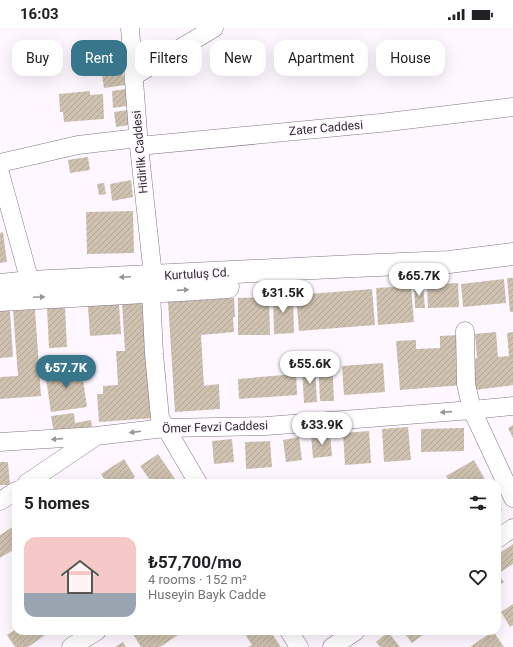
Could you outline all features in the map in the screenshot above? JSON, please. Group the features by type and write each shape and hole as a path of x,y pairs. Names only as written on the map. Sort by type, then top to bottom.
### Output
{"main road":[{"name":"Kurtuluş Cd.","path":"0,300 152,284 449,262 513,254"},
{"name":"Kurtuluş Cd.","path":"0,285 30,282 152,284 181,290 513,267"}],"street":[{"name":"Hidirlik Caddesi","path":"130,28 138,142 152,284 154,354 160,418 196,479"},
{"path":"134,76 214,28"},
{"name":"Zater Caddesi","path":"0,173 78,145 138,142 380,123 513,107"},
{"path":"0,173 30,282"},
{"path":"465,331 466,384 472,410 513,498"},
{"name":"Ömer Fevzi Caddesi","path":"33,479 96,436 165,428 266,426 513,406"},
{"path":"0,442 96,436"},
{"path":"0,502 12,494"},
{"path":"501,536 513,528"},
{"path":"71,647 90,635"},
{"path":"292,635 299,647"},
{"path":"332,647 350,635"}],"building":[{"path":"102,76 124,76 125,85 104,88"},
{"path":"126,89 127,106 113,108 112,91"},
{"path":"90,91 90,95 103,94 104,119 64,122 63,112 60,112 59,94"},
{"path":"127,110 129,125 116,127 114,112"},
{"path":"88,157 90,170 70,173 68,160"},
{"path":"131,180 133,197 112,201 110,184"},
{"path":"104,183 106,194 99,195 97,184"},
{"path":"133,211 134,253 87,254 86,212"},
{"path":"3,232 7,262 0,263 0,233"},
{"path":"507,278 513,278 513,312 510,312"},
{"path":"504,279 506,303 463,307 461,284"},
{"path":"458,283 459,307 428,308 427,285"},
{"path":"423,285 425,308 415,308 414,286"},
{"path":"411,286 414,322 378,325 376,288"},
{"path":"372,289 375,325 299,331 296,295"},
{"path":"273,295 293,295 294,333 274,334"},
{"path":"269,297 270,335 238,335 238,298"},
{"path":"234,298 234,332 201,335 204,386 219,384 220,409 175,412 168,302"},
{"path":"148,301 155,418 99,422 97,394 103,394 103,386 118,385 116,351 125,351 122,303"},
{"path":"119,304 121,334 90,336 88,306"},
{"path":"65,307 67,347 49,348 47,308"},
{"path":"35,309 41,396 0,399 0,377 18,376 13,310"},
{"path":"0,311 10,311 13,357 0,358"},
{"path":"496,332 498,357 509,356 507,333 513,332 513,385 475,390 472,359 477,358 475,334"},
{"path":"460,335 463,385 400,390 396,341 416,340 416,349 440,348 440,336"},
{"path":"332,357 334,401 320,401 318,358"},
{"path":"383,363 385,392 344,395 342,366"},
{"path":"81,366 87,407 51,412 45,372"},
{"path":"315,367 317,402 304,403 302,368"},
{"path":"296,374 297,395 239,399 238,379"},
{"path":"74,413 75,423 91,420 93,433 55,439 51,416"},
{"path":"513,425 513,438 508,428"},
{"path":"408,427 411,460 384,462 382,429"},
{"path":"464,428 464,451 421,452 421,429"},
{"path":"369,431 371,463 345,465 343,433"},
{"path":"330,433 332,456 313,458 311,435"},
{"path":"299,437 302,460 286,462 283,440"},
{"path":"232,439 234,462 214,464 212,441"},
{"path":"270,441 272,467 246,469 245,442"},
{"path":"158,454 175,479 149,479 140,466"},
{"path":"124,459 135,477 132,479 104,479 101,474"},
{"path":"474,460 485,479 448,479 446,476"},
{"path":"0,462 8,462 10,485 0,485"},
{"path":"12,527 12,550 0,558 0,535"},
{"path":"513,544 513,564 501,572 501,552"},
{"path":"513,604 513,625 510,627 501,612"},
{"path":"12,632 12,635 45,635 28,647 15,647 7,635"},
{"path":"134,635 178,635 160,647 141,647"},
{"path":"246,635 273,635 281,647 248,647 252,645"},
{"path":"384,635 390,635 400,647 380,647 376,642"},
{"path":"406,635 423,635 412,643"},
{"path":"487,635 496,635 504,647 470,647"},
{"path":"123,642 126,647 115,647"}]}
